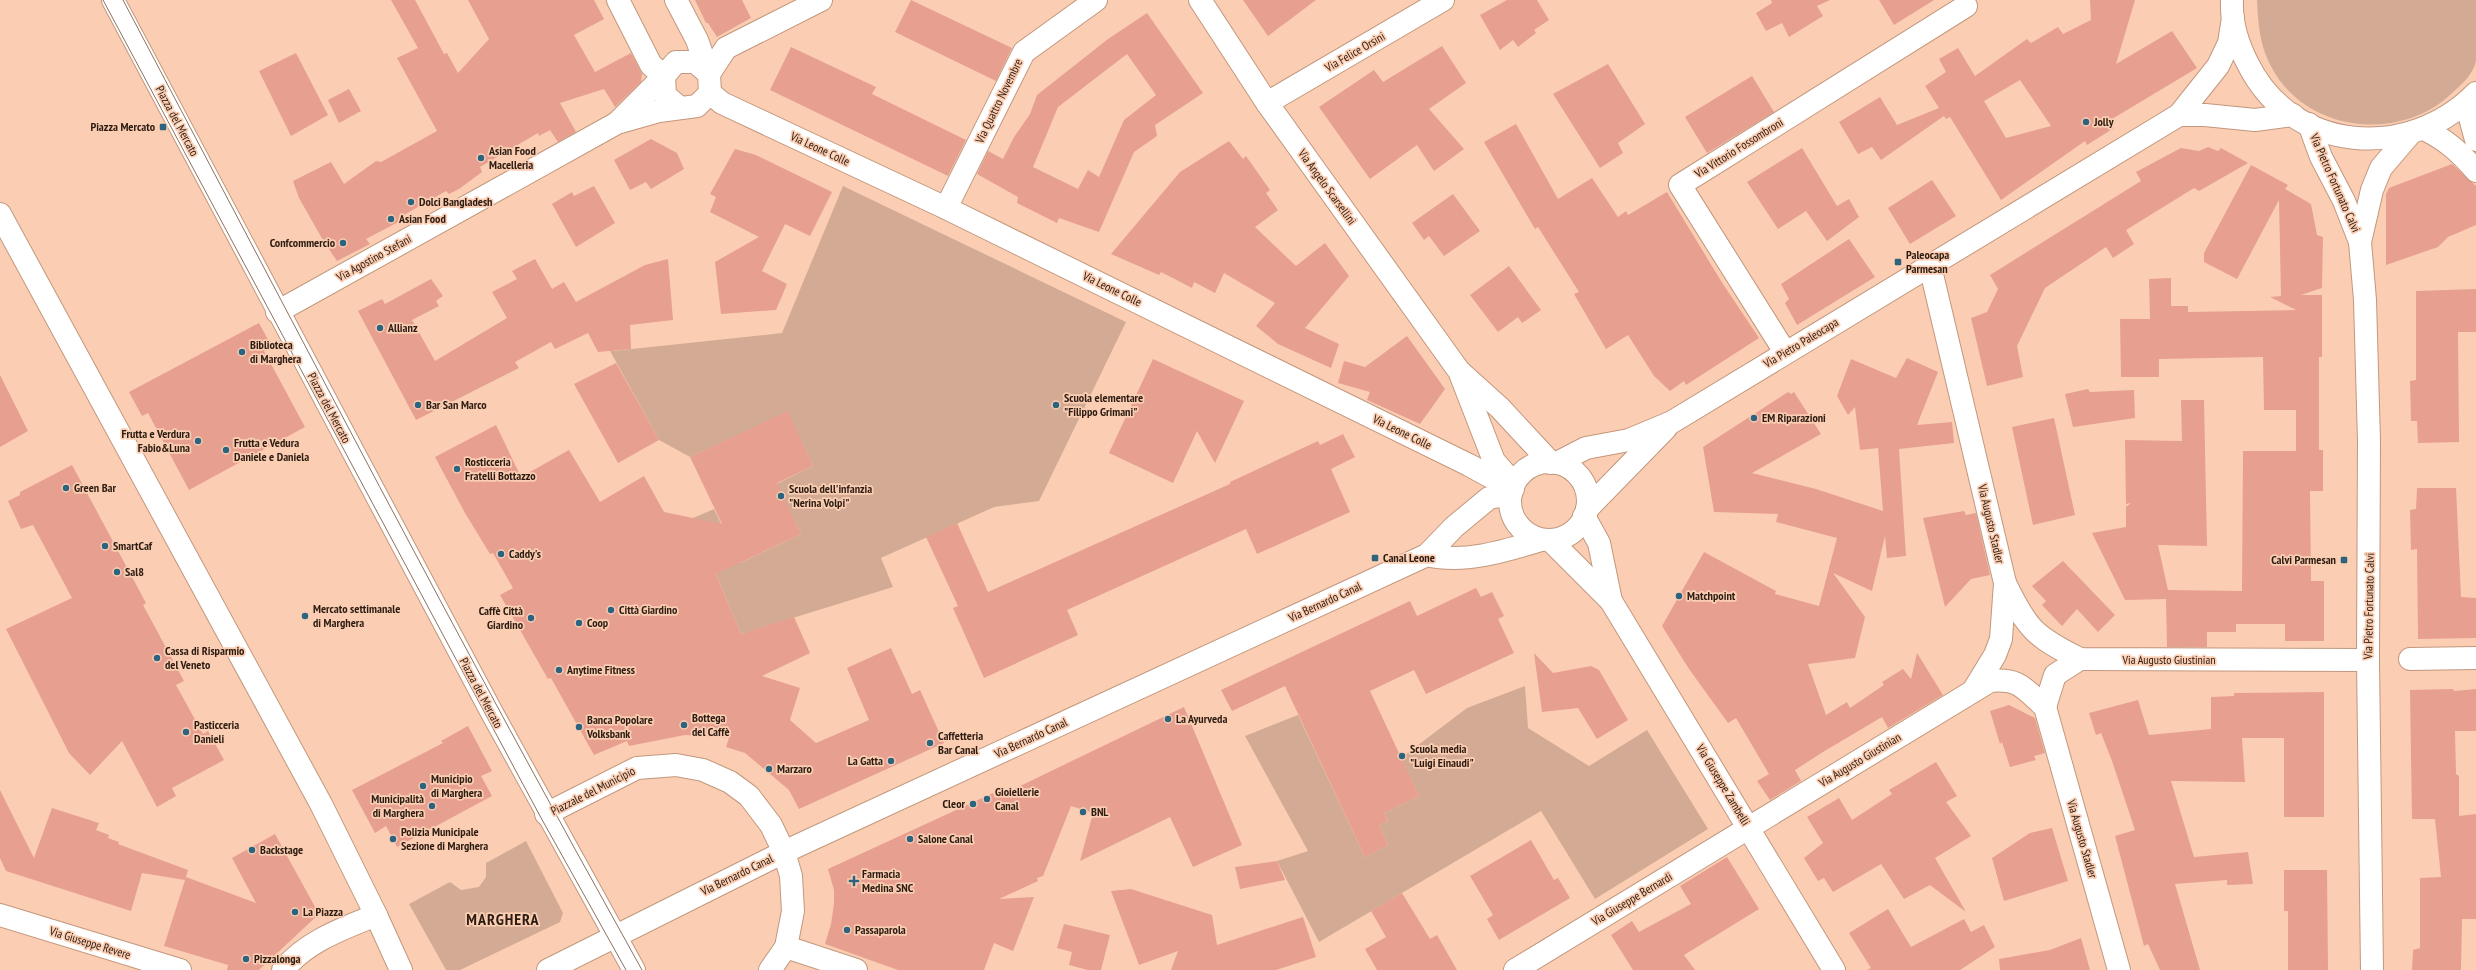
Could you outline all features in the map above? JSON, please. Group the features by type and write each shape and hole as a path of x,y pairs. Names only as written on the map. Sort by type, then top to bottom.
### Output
{"street":[{"name":"Piazza del Mercato","path":"113,0 277,312 546,814"},
{"path":"618,0 651,65 664,76"},
{"path":"676,0 697,40 709,84"},
{"path":"709,84 695,62 676,62 664,76 665,95 678,107 697,106 709,84 726,48 821,0"},
{"name":"Via Quattro Novembre","path":"946,208 1024,52 1096,0"},
{"name":"Via Angelo Scarsellini","path":"1200,0 1267,103 1459,371 1500,408 1554,463"},
{"name":"Via Felice Orsini","path":"1267,103 1443,0"},
{"name":"Via Vittorio Fossombroni","path":"1785,352 1680,185 1966,6"},
{"path":"2178,115 2218,66 2229,43 2230,7"},
{"path":"2230,7 2240,47 2250,69 2265,90 2301,120 2330,133 2354,138 2380,139 2417,132 2440,122 2471,98"},
{"name":"Via Agostino Stefani","path":"617,123 664,76"},
{"name":"Via Leone Colle","path":"709,84 722,103 946,208 1462,462 1513,489"},
{"path":"2471,98 2476,140"},
{"name":"Via Agostino Stefani","path":"277,312 617,123 678,107"},
{"path":"2178,115 2205,114 2255,120 2301,120"},
{"name":"Via Pietro Paleocapa","path":"1554,463 1586,448 1629,440 1672,422 1785,352 1930,266 2178,115"},
{"name":"Via Pietro Fortunato Calvi","path":"2301,120 2344,201 2360,242 2365,300 2369,441 2368,660 2372,970"},
{"path":"2417,132 2446,140 2460,151 2476,171"},
{"name":"Via Pietro Fortunato Calvi","path":"2360,242 2372,190 2381,168 2417,132"},
{"path":"0,214 321,804 376,915 401,970"},
{"name":"Via Augusto Stadler","path":"1930,266 2005,582 2001,639 1995,656 1972,692"},
{"name":"Via Angelo Scarsellini","path":"1459,371 1494,461 1513,489"},
{"name":"Via Pietro Paleocapa","path":"1586,512 1672,422"},
{"path":"1427,555 1447,560 1503,552 1545,540 1556,540 1570,534 1581,523 1586,512 1587,494 1582,480 1571,469 1554,463 1541,463 1528,469 1513,489 1510,509 1516,523 1527,534 1545,540"},
{"name":"Via Bernardo Canal","path":"616,936 784,852 1427,555 1454,527 1489,498 1513,489"},
{"name":"Via Giuseppe Zambelli","path":"1586,512 1599,543 1611,601"},
{"name":"Via Giuseppe Zambelli","path":"1545,540 1611,601 1834,970"},
{"name":"Via Augusto Giustinian","path":"2005,582 2020,615 2034,631 2050,644 2080,660 2368,660"},
{"path":"2410,659 2476,658"},
{"path":"1972,692 1990,681 2015,681 2045,707 2055,675 2080,660"},
{"name":"Via Augusto Giustinian","path":"1749,828 1972,692"},
{"name":"Via Augusto Stadler","path":"2045,707 2119,970"},
{"name":"Piazzale del Municipio","path":"634,970 546,814 637,768 676,765 703,770 730,782 749,796 771,825 784,852 791,876 793,911 786,947 770,970"},
{"name":"Via Giuseppe Bernardi","path":"1515,970 1749,828"},
{"name":"Via Giuseppe Revere","path":"0,915 180,970"},
{"path":"283,970 294,958 326,936 376,915"},
{"path":"548,970 616,936"},
{"path":"786,947 856,970"}],"shaded area":[{"path":"2257,0 2476,0 2476,61 2472,71 2463,83 2451,94 2430,109 2407,119 2382,124 2356,124 2332,118 2309,107 2289,91 2273,70 2262,45"},
{"path":"843,186 1126,322 1039,501 994,507 881,558 893,587 741,634 693,518 714,509 740,563 801,534 790,511 779,516 766,489 813,466 788,412 690,457 659,440 609,349 613,351 782,333"},
{"path":"1525,686 1528,728 1589,766 1647,730 1708,829 1595,899 1541,811 1319,942 1277,861 1308,851 1245,736 1298,715 1365,857 1388,845 1379,825 1388,821 1384,813 1419,796 1401,758 1467,708"},
{"path":"526,841 563,913 560,922 460,970 446,970 409,904 450,882 461,890 479,887 486,877 486,863"}],"building":[{"path":"391,0 415,0 444,54 447,53 458,73 489,39 468,0 594,0 604,19 574,35 595,72 631,53 642,74 641,82 615,107 604,89 560,103 576,132 558,142 550,130 539,136 538,133 480,167 482,172 459,189 449,194 446,191 404,215 406,218 366,239 370,244 337,261 324,242 299,198 293,181 331,162 344,184 376,161 381,162 437,131 397,58 418,48"},
{"path":"695,0 742,0 751,18 717,37 708,23 706,23"},
{"path":"911,0 1012,48 996,81 895,32"},
{"path":"1243,0 1316,0 1268,36"},
{"path":"1507,0 1537,0 1549,20 1534,30 1536,33 1518,47 1513,40 1500,50 1480,15"},
{"path":"1771,0 1830,0 1817,6 1823,16 1789,37 1782,23 1766,31 1756,13 1772,3"},
{"path":"1879,0 1934,0 1894,25"},
{"path":"2090,0 2135,0 2116,64 2172,31 2197,68 2107,122 2114,128 2087,145 2085,141 2001,200 1950,117 1946,119 1944,116 1881,160 1872,147 1858,154 1839,122 1880,97 1897,125 1939,108 1925,86 1946,72 1939,59 1958,48 1975,76 2027,39 2031,43 2058,27 2063,34 2091,20","holes":["2020,80 2051,126 2006,138 1984,101"]},
{"path":"1147,13 1203,93 1155,125 1157,136 1134,152 1099,232 1059,218 1057,223 1017,203 1018,197 977,174 988,151 1003,159 1014,137 1030,114 1037,95 1108,39","holes":["1127,54 1156,95 1124,120 1099,177 1088,170 1078,189 1033,167 1058,107"]},
{"path":"1442,46 1466,83 1429,109 1464,149 1434,171 1417,145 1370,179 1319,107 1374,70 1383,82"},
{"path":"791,47 876,87 872,94 966,140 948,176 770,90"},
{"path":"296,53 328,115 291,136 259,71"},
{"path":"1608,64 1645,124 1618,143 1623,153 1600,168 1553,94"},
{"path":"1752,76 1774,112 1707,153 1685,117"},
{"path":"349,89 361,111 339,123 328,100"},
{"path":"1516,124 1558,199 1592,178 1618,217 1626,211 1628,215 1667,192 1721,281 1759,338 1686,385 1684,381 1670,391 1654,376 1628,335 1606,349 1574,294 1579,292 1538,227 1535,229 1484,142"},
{"path":"651,139 677,153 684,169 651,189 646,182 630,190 614,160"},
{"path":"1229,141 1243,159 1246,156 1270,190 1266,193 1278,210 1255,227 1296,266 1325,243 1349,276 1305,328 1339,344 1331,368 1278,344 1256,326 1275,303 1224,273 1215,293 1194,282 1192,288 1161,272 1159,275 1111,254 1180,172"},
{"path":"2208,147 2218,151 2221,148 2248,163 2199,191 2194,188 2126,230 2134,244 2113,258 2106,247 2045,288 2017,346 2023,377 1987,386 1971,318 1987,312 1998,289 1990,275 2141,181 2136,172 2181,148 2199,151"},
{"path":"1802,148 1837,206 1849,199 1859,217 1827,241 1806,211 1778,229 1747,182"},
{"path":"735,149 756,155 832,192 810,236 785,224 762,271 787,284 776,310 721,314 715,262 759,237 710,212 716,197 710,194"},
{"path":"2452,164 2476,186 2476,225 2448,237 2438,247 2386,265 2386,194 2389,188"},
{"path":"2251,165 2288,185 2285,189 2311,204 2317,235 2323,237 2322,288 2301,295 2322,295 2322,357 2319,357 2319,450 2323,450 2323,491 2310,491 2311,581 2324,581 2324,641 2285,641 2285,624 2236,624 2236,632 2207,632 2207,647 2167,647 2166,599 2125,600 2092,533 2126,527 2126,507 2131,503 2126,504 2125,440 2182,441 2181,400 2204,400 2207,546 2158,545 2168,590 2242,591 2243,451 2296,451 2296,410 2264,410 2263,357 2159,359 2159,377 2121,377 2120,319 2150,319 2149,279 2171,278 2171,306 2188,306 2188,312 2296,310 2270,297 2281,296 2279,200 2237,279 2204,262 2204,253"},
{"path":"1932,180 1956,216 1910,244 1888,208"},
{"path":"594,186 615,223 576,247 552,204 572,192 574,196"},
{"path":"1453,194 1480,231 1444,256 1429,236 1424,240 1412,223"},
{"path":"1849,239 1875,277 1797,325 1785,303 1789,299 1781,284"},
{"path":"535,259 552,289 564,282 576,302 645,265 668,259 673,320 630,325 631,349 598,352 588,333 555,349 551,342 515,362 519,368 416,420 358,311 382,299 385,304 431,279 443,296 436,301 439,306 412,320 435,361 507,318 492,292 517,279 512,271"},
{"path":"1509,266 1541,310 1522,323 1518,317 1498,332 1470,295"},
{"path":"2476,289 2476,332 2458,332 2459,442 2418,443 2417,421 2411,421 2410,381 2416,380 2416,291"},
{"path":"259,323 272,347 264,351 305,427 189,490 148,413 142,416 129,392"},
{"path":"1407,336 1445,389 1420,424 1367,400 1370,392 1338,383 1344,361 1365,367"},
{"path":"1907,358 1938,372 1917,425 1952,422 1954,443 1899,449 1906,556 1887,558 1885,536 1872,591 1833,573 1865,617 1855,658 1808,664 1826,715 1847,702 1850,708 1884,685 1882,682 1903,669 1911,679 1917,653 1943,695 1888,728 1882,717 1823,752 1795,770 1801,781 1770,800 1757,781 1769,774 1736,718 1728,723 1689,669 1662,626 1704,552 1776,591 1775,594 1819,606 1837,538 1776,522 1778,514 1714,512 1703,447 1788,392 1791,394 1794,392 1821,434 1752,473 1816,489 1883,511 1878,448 1860,450 1855,407 1848,415 1837,396 1851,359 1896,378"},
{"path":"1153,359 1244,401 1215,463 1197,431 1173,483 1109,453"},
{"path":"616,363 659,440 618,463 574,384"},
{"path":"0,375 28,431 0,447"},
{"path":"2088,389 2090,392 2134,390 2135,418 2073,427 2065,394"},
{"path":"788,411 813,466 777,483 801,534 716,574 741,634 794,617 810,653 762,676 800,688 790,720 816,743 869,720 847,668 891,648 912,694 920,690 944,743 799,809 789,790 745,753 726,747 729,738 685,735 629,746 627,741 594,755 551,678 548,679 500,595 513,588 493,553 490,554 465,513 435,457 496,425 521,477 569,450 600,502 644,476 664,512 722,524 690,457"},
{"path":"2054,418 2075,515 2033,525 2012,427"},
{"path":"1343,434 1355,457 1331,469 1350,512 1257,554 1246,529 1067,610 1078,635 984,678 953,608 958,606 926,537 957,523 988,592 1230,484 1230,482 1318,441 1320,445"},
{"path":"72,465 146,603 143,605 184,681 176,685 203,734 208,731 224,760 172,788 176,796 157,807 122,741 90,775 69,753 6,629 72,598 33,525 21,529 8,501 20,495 20,492"},
{"path":"2417,488 2456,488 2461,597 2476,598 2476,638 2418,639 2417,549 2411,550 2410,510 2416,509"},
{"path":"1964,511 1966,515 1976,513 1990,575 1971,579 1945,607 1923,518"},
{"path":"2063,561 2115,615 2098,632 2077,609 2062,626 2042,605 2046,601 2032,586"},
{"path":"1476,588 1481,597 1492,592 1504,616 1498,619 1514,653 1426,694 1414,670 1370,691 1419,796 1384,813 1388,821 1379,825 1388,845 1365,857 1285,686 1232,711 1221,690 1410,601 1417,616"},
{"path":"1534,653 1553,673 1591,666 1599,670 1628,720 1597,739 1578,708 1542,712"},
{"path":"2453,689 2454,691 2476,689 2476,731 2455,731 2456,774 2459,776 2459,816 2476,814 2476,919 2462,919 2461,970 2412,970 2413,950 2420,948 2420,878 2441,877 2435,819 2412,819 2410,690"},
{"path":"2324,692 2324,817 2284,817 2284,738 2242,738 2245,782 2171,781 2194,857 2248,852 2253,884 2227,885 2227,880 2175,884 2200,970 2160,970 2148,944 2144,946 2115,836 2135,830 2101,733 2096,735 2089,713 2138,700 2149,735 2211,729 2211,697 2234,696 2234,693"},
{"path":"2009,705 2035,718 2045,753 2034,756 2036,760 2010,767 2002,742 2000,744 1990,711"},
{"path":"1184,707 1242,845 1193,867 1170,817 1080,861 1093,813 1071,806 1043,876 1037,878 1038,881 999,899 1034,897 1013,951 994,943 984,970 898,970 825,944 831,924 834,904 834,890 828,869 993,793 995,798"},
{"name":"Municipio di Marghera","path":"468,726 492,771 481,776 492,796 397,847 386,826 375,833 352,790 443,743 441,741"},
{"path":"1936,762 1957,796 1946,802 1971,836 1935,858 1966,912 1930,885 1904,899 1881,864 1833,892 1824,878 1818,881 1804,858 1823,843 1807,817 1839,798 1852,820 1892,794 1889,790"},
{"path":"0,790 34,858 52,808 99,823 96,830 109,835 108,838 119,842 118,844 188,870 185,880 142,873 131,911 6,871 0,858"},
{"path":"2052,828 2068,881 2004,901 1992,858 2030,833"},
{"path":"275,834 319,914 259,970 227,970 228,965 164,946 186,877 256,903 232,858"},
{"path":"1531,840 1554,880 1558,878 1570,898 1499,940 1487,919 1493,915 1470,876"},
{"path":"1727,857 1759,909 1684,955 1695,970 1633,970 1611,935 1632,921 1639,932 1691,904 1680,886"},
{"path":"1277,861 1285,880 1240,889 1235,867"},
{"path":"2284,870 2327,870 2328,970 2288,970 2288,911 2284,911"},
{"path":"1131,889 1212,915 1217,945 1303,917 1316,957 1276,970 1171,970 1178,951 1139,965 1111,891"},
{"path":"1402,893 1430,939 1437,935 1457,970 1377,970 1365,949 1386,937 1371,911"},
{"path":"1888,909 1911,947 1964,919 1971,932 1984,925 1995,947 1960,970 1867,970 1871,968 1849,933"},
{"path":"1064,924 1110,935 1101,970 1088,970 1069,965 1072,952 1057,948"},
{"path":"2081,938 2090,970 2000,970 1999,959 2050,950"}],"tram line":[{"path":"103,0 540,816 626,970"},
{"path":"123,0 444,608 642,970"}],"place":[{"name":"Jolly","path":"2086,122"},
{"name":"Piazza Mercato","path":"163,127"},
{"name":"Asian Food Macelleria","path":"481,158"},
{"name":"Dolci Bangladesh","path":"411,202"},
{"name":"Asian Food","path":"391,219"},
{"name":"Confcommercio","path":"343,243"},
{"name":"Paleocapa Parmesan","path":"1898,262"},
{"name":"Allianz","path":"380,328"},
{"name":"Biblioteca di Marghera","path":"242,352"},
{"name":"Bar San Marco","path":"418,405"},
{"name":"Scuola elementare \"Filippo Grimani\"","path":"1056,405"},
{"name":"EM Riparazioni","path":"1754,418"},
{"name":"Frutta e Verdura Fabio&Luna","path":"198,441"},
{"name":"Frutta e Vedura Daniele e Daniela","path":"226,450"},
{"name":"Rosticceria Fratelli Bottazzo","path":"457,469"},
{"name":"Green Bar","path":"66,488"},
{"name":"Scuola dell'infanzia \"Nerina Volpi\"","path":"781,496"},
{"name":"SmartCaf","path":"105,546"},
{"name":"Caddy's","path":"501,554"},
{"name":"Canal Leone","path":"1375,558"},
{"name":"Calvi Parmesan","path":"2344,560"},
{"name":"Sal8","path":"117,572"},
{"name":"Matchpoint","path":"1679,596"},
{"name":"Città Giardino","path":"611,610"},
{"name":"Mercato settimanale di Marghera","path":"305,616"},
{"name":"Caffè Città Giardino","path":"531,618"},
{"name":"Coop","path":"579,623"},
{"name":"Cassa di Risparmio del Veneto","path":"157,658"},
{"name":"Anytime Fitness","path":"559,670"},
{"name":"La Ayurveda","path":"1168,719"},
{"name":"Bottega del Caffè","path":"684,725"},
{"name":"Banca Popolare Volksbank","path":"579,727"},
{"name":"Pasticceria Danieli","path":"186,732"},
{"name":"Caffetteria Bar Canal","path":"930,743"},
{"name":"Scuola media \"Luigi Einaudi\"","path":"1402,756"},
{"name":"La Gatta","path":"891,761"},
{"name":"Marzaro","path":"769,769"},
{"name":"Municipio di Marghera","path":"423,786"},
{"name":"Gioiellerie Canal","path":"987,799"},
{"name":"Cleor","path":"973,804"},
{"name":"Municipalità di Marghera","path":"432,806"},
{"name":"BNL","path":"1083,812"},
{"name":"Polizia Municipale Sezione di Marghera","path":"393,839"},
{"name":"Salone Canal","path":"910,839"},
{"name":"Backstage","path":"252,850"},
{"name":"Farmacia Medina SNC","path":"854,881"},
{"name":"La Piazza","path":"295,912"},
{"name":"Passaparola","path":"847,930"},
{"name":"Pizzalonga","path":"246,959"}],"district":[{"name":"MARGHERA","path":"503,919"}]}
